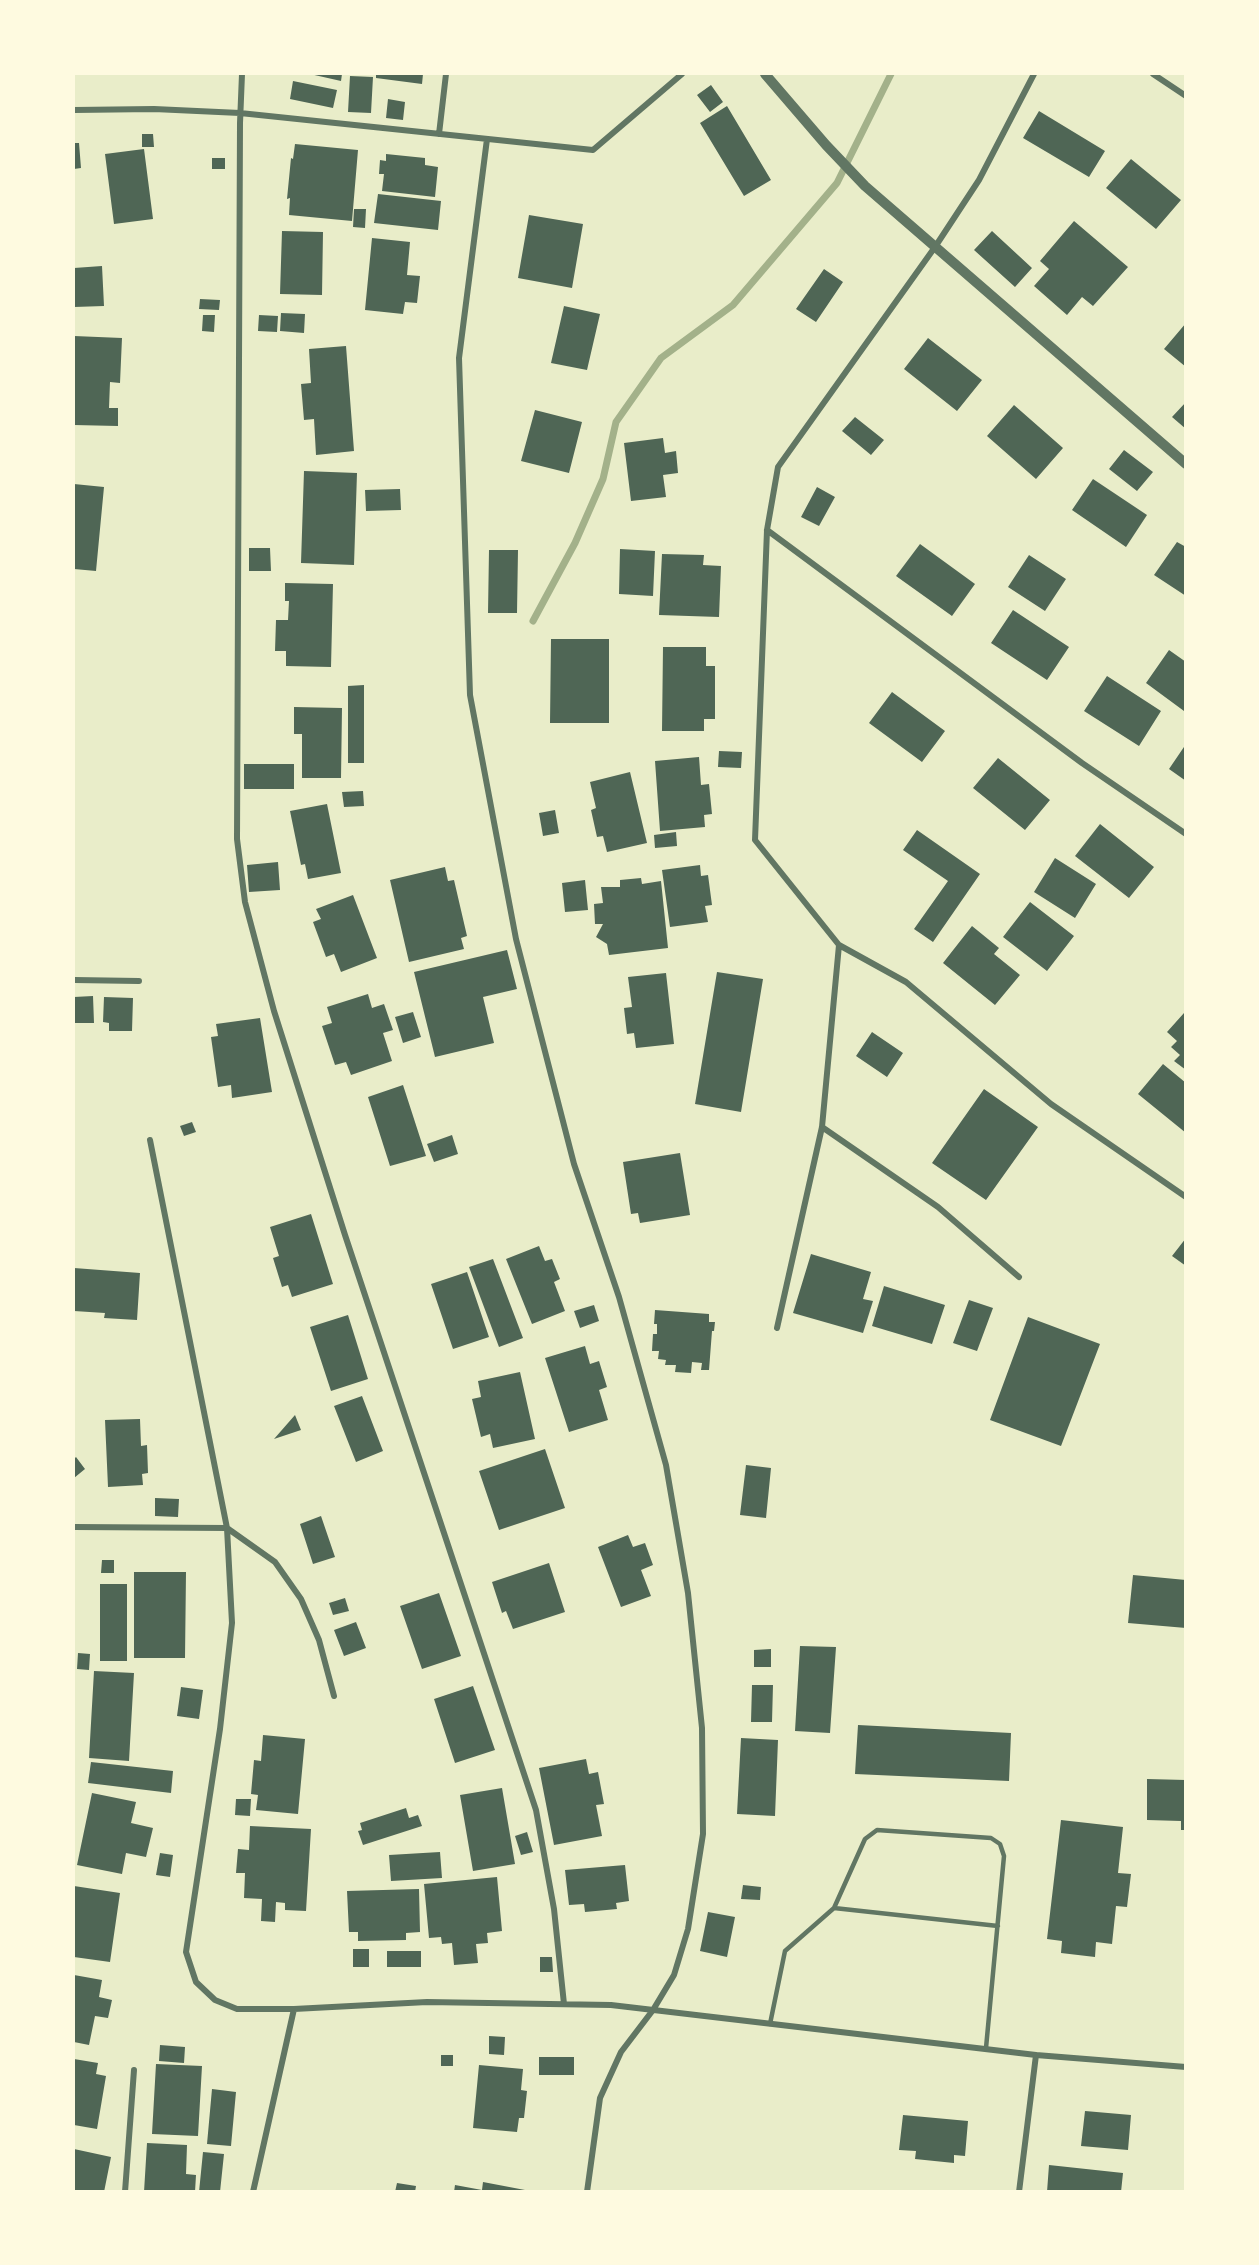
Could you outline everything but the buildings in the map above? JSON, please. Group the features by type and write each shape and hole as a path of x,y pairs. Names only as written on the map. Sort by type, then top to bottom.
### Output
{"street":[{"path":"242,74 237,839 245,902 274,1011 341,1224 536,1810 554,1909 564,2004"},
{"path":"439,134 446,74"},
{"path":"74,110 154,109 240,113 593,150 682,74"},
{"path":"765,74 865,186 1185,464"},
{"path":"1034,74 979,180 935,247 778,467 767,530 755,840 839,945 906,982 1051,1104 1185,1197"},
{"path":"1153,74 1185,96"},
{"path":"487,139 459,358 470,694 519,950 574,1164 619,1297 666,1465 688,1593 702,1728 703,1834 688,1929 674,1975 653,2010 621,2052 600,2098 587,2192"},
{"path":"767,530 1082,763 1185,834"},
{"path":"777,1328 822,1127 839,945"},
{"path":"74,980 139,981"},
{"path":"822,1127 938,1207 1019,1277"},
{"path":"150,1140 227,1528 232,1623 220,1729 186,1952 196,1982 215,2000 237,2009 427,2001 611,2005 1036,2055 1185,2067"},
{"path":"74,1527 227,1528 275,1562 301,1599 319,1640 334,1696"},
{"path":"253,2192 294,2008"},
{"path":"1019,2192 1036,2055"},
{"path":"125,2192 134,2070"}],"lane":[{"path":"771,2024 785,1951 834,1908 865,1839 877,1830 991,1838 1000,1844 1005,1856 986,2048"},
{"path":"834,1908 998,1926"}],"waterway":[{"path":"533,621 575,543 603,479 616,422 661,358 733,305 837,183 891,74"}]}
